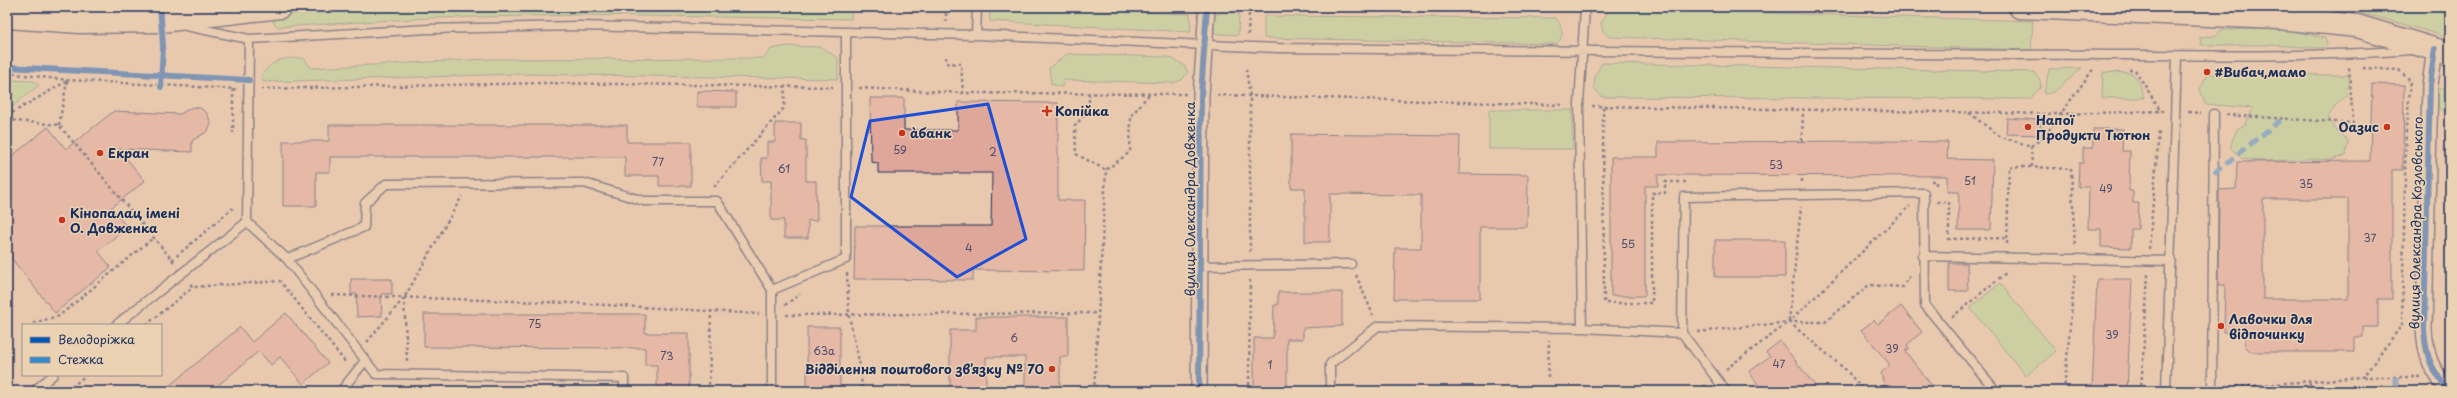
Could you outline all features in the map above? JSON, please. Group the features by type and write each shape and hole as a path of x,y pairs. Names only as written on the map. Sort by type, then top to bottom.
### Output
{"main road":[{"path":"7,17 88,15 161,21 280,7"},
{"path":"2020,7 2062,7 2209,16 2279,18 2349,26 2443,51"}],"street":[{"name":"вулиця Олександра Довженка","path":"1199,391 1201,95 1207,7"},
{"name":"вулиця Олександра Козловського","path":"2443,51 2430,84 2424,329 2425,349 2431,368 2448,391"}],"lane":[{"path":"976,35 977,7"},
{"path":"1582,328 1579,105 1585,7"},
{"path":"161,21 250,39 429,29 578,26 976,35 1278,48 2013,55 2101,53 2177,56 2350,55 2443,51"},
{"path":"772,290 846,259 846,32"},
{"path":"250,39 246,222 287,259 364,362 376,374 408,376 624,378 624,391"},
{"path":"2166,391 2177,56"},
{"path":"2212,391 2214,114"},
{"path":"287,259 364,227 365,203 386,184 584,183 644,201 717,201 772,290 772,391"},
{"path":"1726,391 1682,333 1684,197 1924,193 1923,256 1925,305 1996,391"},
{"path":"117,324 246,222"},
{"path":"1923,256 2171,261"},
{"path":"1201,266 1351,264"},
{"path":"1330,391 1330,364 1378,326 1582,328 1682,333"},
{"path":"341,391 364,362"},
{"path":"34,391 52,376"}],"path":[{"path":"946,7 946,28"},
{"path":"1248,37 1249,10"},
{"path":"160,87 163,45 161,21"},
{"path":"946,56 946,63 961,64 963,94"},
{"path":"7,67 38,69"},
{"path":"1586,106 1802,111 2060,114 2176,110 2214,114 2353,123 2349,67 2399,70 2411,82 2406,128 2402,325 2363,377"},
{"path":"2031,146 2044,137 2094,68"},
{"path":"1246,69 1250,96 1249,391"},
{"path":"2135,70 2161,111"},
{"path":"7,73 67,80 160,87 233,89 233,137"},
{"path":"154,76 169,77"},
{"path":"7,116 67,80"},
{"path":"59,125 67,80"},
{"path":"264,89 543,83 833,87"},
{"path":"702,201 784,108 785,86"},
{"path":"857,88 963,94 1150,92 1201,95 1570,105"},
{"path":"1094,391 1097,313 1106,170 1130,152 1131,116 1150,92"},
{"path":"1089,93 1089,108 1074,126 1076,154 1106,170"},
{"path":"1603,107 1604,303 1652,303 1652,193 1665,193 1665,182 1688,182"},
{"path":"1802,111 1802,141"},
{"path":"1968,113 2001,137 2031,146"},
{"path":"7,120 59,125 176,265"},
{"path":"2031,146 2032,167"},
{"path":"2007,257 2009,167 2071,169 2076,259 2064,391"},
{"path":"1928,181 1936,181"},
{"path":"1936,181 1936,202 1949,202 1949,239 2008,238"},
{"path":"1699,391 1715,376 1789,322 1936,181"},
{"path":"1794,182 1810,182"},
{"path":"358,353 404,298 470,184"},
{"path":"1789,322 1802,194"},
{"path":"172,260 233,209 233,201"},
{"path":"33,323 59,316 153,238"},
{"path":"1682,333 1789,322 1825,322 1869,285 1903,287 1923,256"},
{"path":"1942,325 2025,258"},
{"path":"846,259 849,316 862,371 862,391"},
{"path":"1351,264 1378,326"},
{"path":"189,281 192,287"},
{"path":"147,324 192,287 280,281 348,366"},
{"path":"354,296 572,303 772,315 849,316 1097,313"},
{"path":"404,298 408,376"},
{"path":"709,391 711,311"},
{"path":"1789,322 1846,370 1864,391"},
{"path":"1548,377 1549,328"},
{"path":"67,391 85,376"},
{"path":"2235,387 2308,383 2363,377 2396,377"},
{"path":"2308,383 2316,391"}],"highlighted area":[{"path":"988,104 1026,239 957,277 851,197 870,121"}],"green space":[{"path":"379,7 852,7 851,19 577,15 429,18 278,27 273,22 279,15"},
{"path":"990,7 1190,14 1191,32 990,21"},
{"path":"2324,7 2450,7 2450,38 2378,17"},
{"path":"1610,8 2033,21 2031,50 1609,37 1603,31 1601,23"},
{"path":"1219,13 1239,13 1238,35 1218,34 1214,32 1213,17"},
{"path":"1264,16 1556,18 1560,25 1562,35 1556,44 1264,38"},
{"path":"2263,29 2293,31 2325,38 2327,45 2323,48 2269,45 2201,45 2200,37 2215,36 2221,30"},
{"path":"788,46 821,47 838,58 838,79 519,74 263,82 261,76 275,62 290,58 304,58 311,68 488,59 764,58 771,49"},
{"path":"1067,54 1169,57 1184,65 1188,72 1182,80 1173,83 1064,80 1062,87 1051,84 1049,68"},
{"path":"1602,63 2034,72 2040,80 2041,87 2030,99 1602,97 1594,87 1595,76"},
{"path":"2082,68 2054,92 2044,94 2049,69"},
{"path":"2103,72 2132,73 2139,81 2144,98 2102,98"},
{"path":"2208,74 2349,75 2347,95 2338,102 2328,117 2336,130 2348,141 2346,155 2331,160 2312,159 2263,161 2242,159 2230,147 2237,129 2246,124 2253,108 2205,104 2200,89"},
{"path":"7,80 33,81 39,85 7,111"},
{"path":"2444,88 2450,89 2450,116 2436,106 2432,95 2432,90"},
{"path":"1489,110 1572,110 1573,149 1489,149"},
{"path":"2000,283 2056,351 2026,376 1970,308"}],"building":[{"path":"2372,84 2404,85 2403,170 2392,170 2392,299 2378,299 2378,327 2363,327 2363,337 2354,337 2354,352 2251,352 2245,346 2244,332 2224,332 2225,285 2218,285 2219,190 2236,189 2237,162 2370,161","holes":["2263,199 2348,199 2348,299 2263,299"]},
{"path":"697,91 736,92 736,107 697,107"},
{"path":"870,98 904,98 904,130 958,130 958,102 1058,103 1058,200 1085,200 1084,271 973,270 973,280 854,279 855,226 991,226 992,173 878,173 878,163 871,162"},
{"name":"Кінопалац імені О. Довженка","path":"192,107 200,108 207,113 211,123 208,131 192,141 192,152 119,149 145,181 111,208 127,227 98,251 111,267 55,313 7,253 7,160 48,127 66,149 114,111 180,114"},
{"path":"2007,118 2041,120 2040,135 2006,134"},
{"path":"775,123 801,123 801,140 806,140 806,181 816,181 817,221 808,220 808,238 784,238 784,220 771,220 771,181 762,181 761,158 767,158 767,142 775,142"},
{"path":"329,125 627,125 627,142 691,142 691,186 659,186 659,176 625,176 625,157 330,157 330,172 316,172 316,206 283,206 283,141 329,141"},
{"path":"2093,129 2123,129 2122,151 2130,151 2129,191 2133,191 2133,203 2139,203 2138,229 2131,229 2131,248 2101,247 2101,229 2088,229 2089,187 2078,187 2079,163 2083,163 2083,148 2093,148"},
{"path":"1291,134 1460,136 1459,174 1528,175 1527,227 1480,227 1480,299 1394,299 1395,248 1421,248 1421,195 1330,194 1330,242 1305,242 1305,188 1291,188"},
{"path":"1658,142 1948,142 1947,159 1993,160 1991,230 1958,230 1959,192 1947,192 1947,176 1658,175 1658,186 1645,186 1645,296 1611,296 1611,157 1658,157"},
{"path":"1715,240 1785,240 1785,277 1715,277"},
{"path":"1949,263 1967,263 1968,291 1949,291"},
{"path":"351,279 392,279 392,294 381,294 382,316 357,317 356,294 351,294"},
{"path":"2097,279 2132,279 2127,391 2092,391"},
{"path":"1278,292 1342,292 1342,326 1303,328 1303,339 1287,339 1287,391 1254,391 1254,338 1273,338 1274,305 1278,305"},
{"path":"1901,306 1922,332 1907,345 1909,348 1905,351 1936,391 1888,391 1884,385 1881,373 1890,365 1861,330 1874,320 1878,324"},
{"path":"286,313 328,363 303,384 280,357 271,365 259,351 211,391 163,391 240,327 252,342"},
{"path":"424,314 645,314 645,333 689,333 689,391 657,391 657,365 645,365 645,348 424,347"},
{"path":"976,317 1068,317 1068,357 1060,357 1060,391 1025,391 1025,357 986,357 986,391 950,391 950,330 976,330"},
{"path":"807,327 840,327 840,391 807,391"},
{"path":"1780,341 1819,391 1763,391 1749,372 1770,356 1766,352"}],"tram line":[{"path":"2425,7 2450,14"}],"marked path":[{"path":"2214,173 2282,119"},
{"path":"2396,377 2396,391"}],"cycle path":[{"path":"160,7 163,45 161,87"},
{"path":"1199,391 1201,95 1207,7"},
{"path":"2435,49 2430,85 2424,329 2426,348 2430,362 2448,391"},
{"path":"7,67 249,80"}],"place":[{"name":"#Вибач,мамо","path":"2207,72"},
{"name":"Копійка","path":"1047,111"},
{"name":"Напої Продукти Тютюн","path":"2028,127"},
{"name":"Оазис","path":"2387,127"},
{"name":"а̀банк","path":"902,133"},
{"name":"Екран","path":"100,153"},
{"name":"Кінопалац імені О. Довженка","path":"62,220"},
{"name":"Лавочки для відпочинку","path":"2221,326"},
{"name":"Відділення поштового зв’язку № 70","path":"1052,369"}]}
